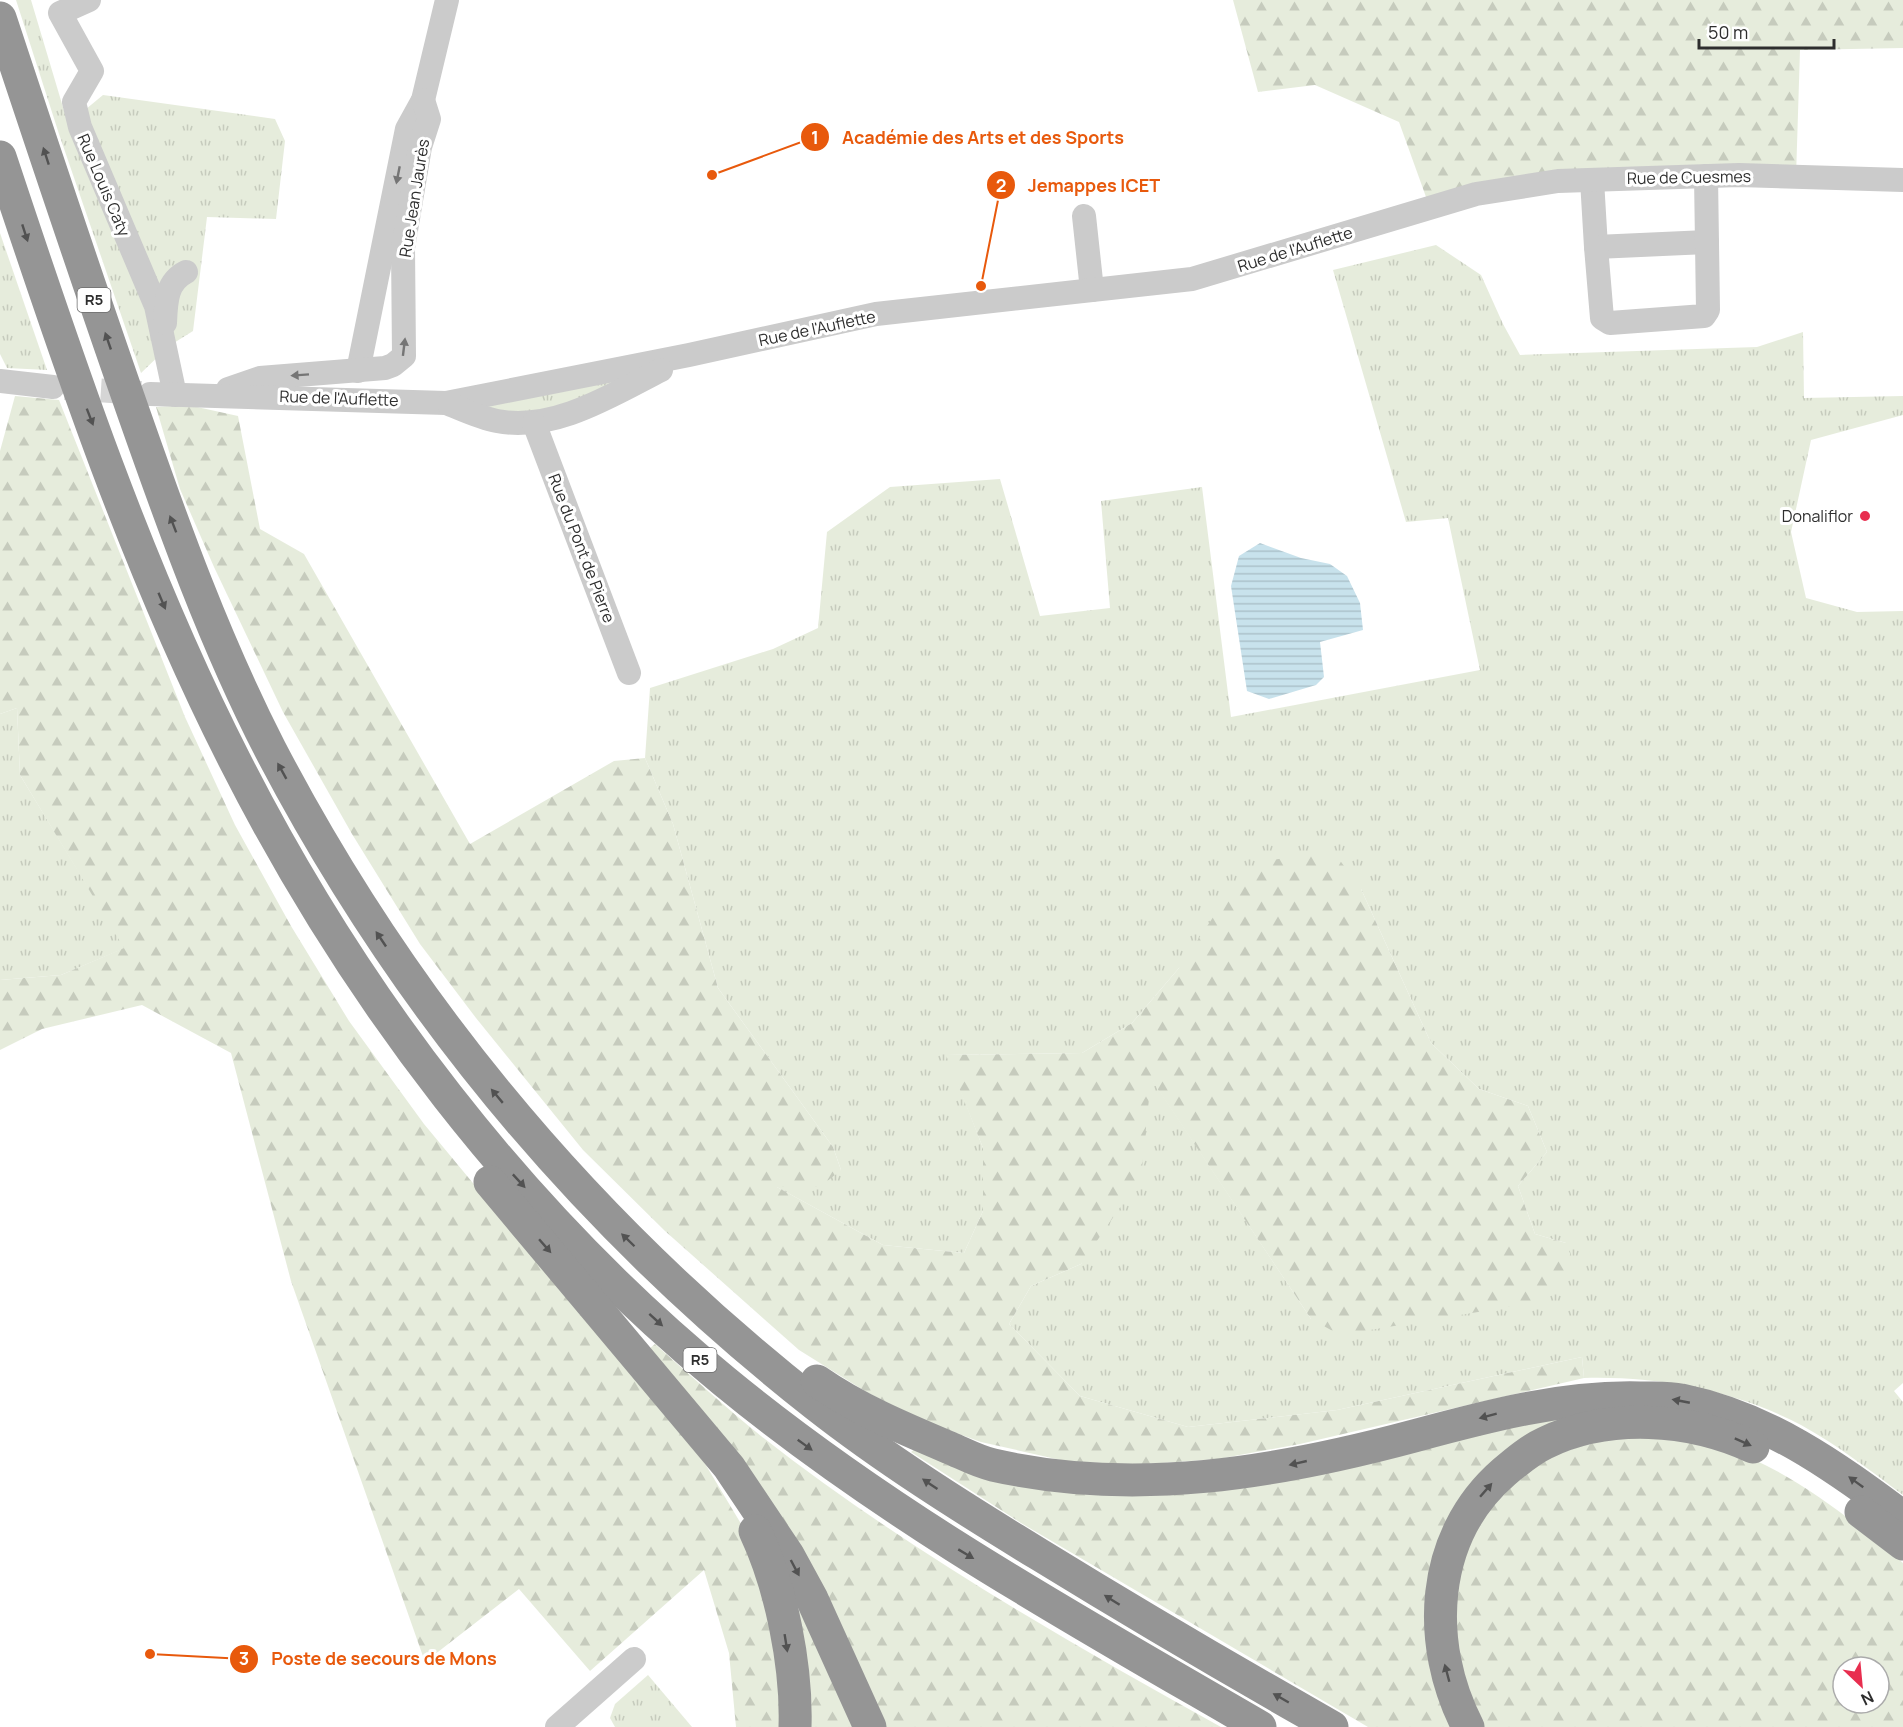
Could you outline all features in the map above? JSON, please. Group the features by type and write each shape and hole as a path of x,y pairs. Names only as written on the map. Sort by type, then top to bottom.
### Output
{"highway":[{"name":"R5","path":"0,18 105,331 194,579 268,745 355,900 416,990 473,1067 601,1214 673,1283 818,1407 977,1516 1146,1621 1332,1727"},
{"name":"R5","path":"0,157 59,334 159,595 234,760 278,843 331,932 377,1001 443,1090 506,1167 574,1241 721,1379 797,1439 956,1548 1260,1727"},
{"path":"278,843 350,986 390,1049 497,1190 729,1467 788,1555 817,1610 870,1727"},
{"path":"749,1350 794,1365 840,1397 922,1436 991,1465 1091,1479 1190,1479 1283,1466 1395,1441 1505,1411 1606,1397 1679,1399 1738,1416 1789,1438 1834,1466 1903,1516"},
{"path":"662,1385 723,1476 762,1546 784,1629 793,1685 795,1727"},
{"path":"1468,1727 1456,1704 1441,1646 1439,1617 1449,1557 1462,1524 1477,1501 1512,1466 1545,1443 1614,1423 1676,1424 1734,1438 1780,1458 1823,1484 1903,1544"}],"street":[{"name":"Rue Louis Caty","path":"89,0 60,13 92,71 74,102 80,127 156,306 175,395"},
{"name":"Rue Jean Jaurès","path":"358,371 407,129 423,100 447,0"},
{"name":"Rue Jean Jaurès","path":"212,395 260,378 358,371 393,365 404,356 406,346 403,248 420,147 429,119 423,100"},
{"path":"1592,180 1602,318 1610,322 1620,322 1704,316 1708,310 1706,176"},
{"name":"Rue de Cuesmes","path":"1476,194 1558,181 1706,176 1903,180"},
{"name":"Rue de l'Auflette","path":"150,394 446,403 689,355 876,314 1192,279 1476,194"},
{"path":"1084,216 1092,291"},
{"path":"1596,247 1707,242"},
{"path":"164,338 168,291 175,278 186,272"},
{"path":"446,403 496,421 534,423 570,413 689,355"},
{"path":"0,381 53,387"},
{"name":"Rue du Pont de Pierre","path":"534,423 629,673"},
{"path":"572,1722 634,1659"}],"green space":[{"path":"16,0 31,0 68,124 103,95 275,119 285,141 276,219 207,217 193,331 169,346 141,373 59,134"},
{"path":"1233,0 1903,0 1903,48 1800,50 1796,177 1558,181 1430,208 1399,122 1315,85 1258,92"},
{"path":"0,233 47,370 7,368 0,354"},
{"path":"1436,245 1481,275 1520,355 1757,347 1803,332 1804,398 1903,396 1903,415 1811,440 1791,532 1806,598 1857,612 1903,611 1903,1383 1894,1391 1903,1402 1903,1495 1827,1441 1776,1413 1723,1394 1696,1388 1640,1380 1584,1378 1582,1357 1337,1410 1188,1427 1080,1396 1009,1324 1031,1286 1081,1264 1151,1078 1311,1319 1566,1243 1535,1234 1518,1186 1547,1152 1528,1106 1479,1089 1431,1043 1361,889 1179,968 1132,1023 1082,1053 947,1055 983,1148 983,1211 964,1253 883,1245 775,1186 841,1170 833,1147 718,988 673,824 645,758 650,688 773,649 818,628 827,532 890,487 1000,479 1040,616 1110,608 1101,501 1202,487 1231,717 1480,670 1448,518 1406,522 1333,270"},
{"path":"631,378 576,402 538,413 519,414 500,411 481,404"},
{"path":"15,396 59,400 185,717 235,825 291,926 349,1021 424,1124 704,1462 746,1532 766,1580 785,1727 736,1727 729,1653 704,1570 590,1671 519,1589 425,1662 291,1281 231,1053 142,1005 42,1029 0,1050 0,980 61,975 124,948 20,775 17,708 0,714 0,451"},
{"path":"188,405 238,416 260,529 304,554 470,844 614,761 645,758 673,824 718,988 833,1147 841,1170 820,1187 777,1187 883,1245 964,1253 983,1211 983,1148 946,1055 1082,1053 1132,1023 1179,968 1232,889 1264,861 1333,851 1361,889 1431,1043 1479,1089 1528,1106 1547,1152 1518,1186 1535,1234 1566,1243 1573,1261 1538,1302 1340,1335 1311,1319 1151,1079 1141,1177 1081,1264 1031,1286 1009,1324 1080,1396 1188,1427 1337,1410 1582,1357 1584,1378 1300,1444 1218,1459 1134,1465 1065,1461 981,1442 923,1421 868,1393 799,1350 665,1231 583,1150 476,1018 420,944 352,834 283,712 214,567 180,489 156,407"},
{"path":"17,708 20,775 125,948 61,975 0,980 0,714"},
{"path":"655,1344 761,1436 871,1516 985,1591 1221,1727 879,1727 649,1349"},
{"path":"1583,1407 1460,1502 1454,1727 1368,1727 1021,1523 911,1452 918,1446 1054,1484"},
{"path":"1625,1431 1714,1445 1750,1458 1774,1469 1819,1497 1903,1563 1903,1727 1482,1727 1463,1690 1450,1625 1469,1533 1529,1464"},
{"path":"797,1606 857,1727 806,1727"},
{"path":"648,1675 692,1727 615,1727 610,1718 615,1704"}],"water":[{"path":"1260,543 1301,558 1330,564 1347,576 1360,603 1363,630 1320,642 1324,677 1316,685 1269,699 1247,691 1231,586 1239,556"}],"tunnel":[{"path":"65,388 141,393"}],"place":[{"name":"Académie des Arts et des Sports","path":"712,175"},
{"name":"Jemappes ICET","path":"981,286"},
{"name":"Donaliflor","path":"1865,516"},
{"name":"Poste de secours de Mons","path":"150,1654"}]}
